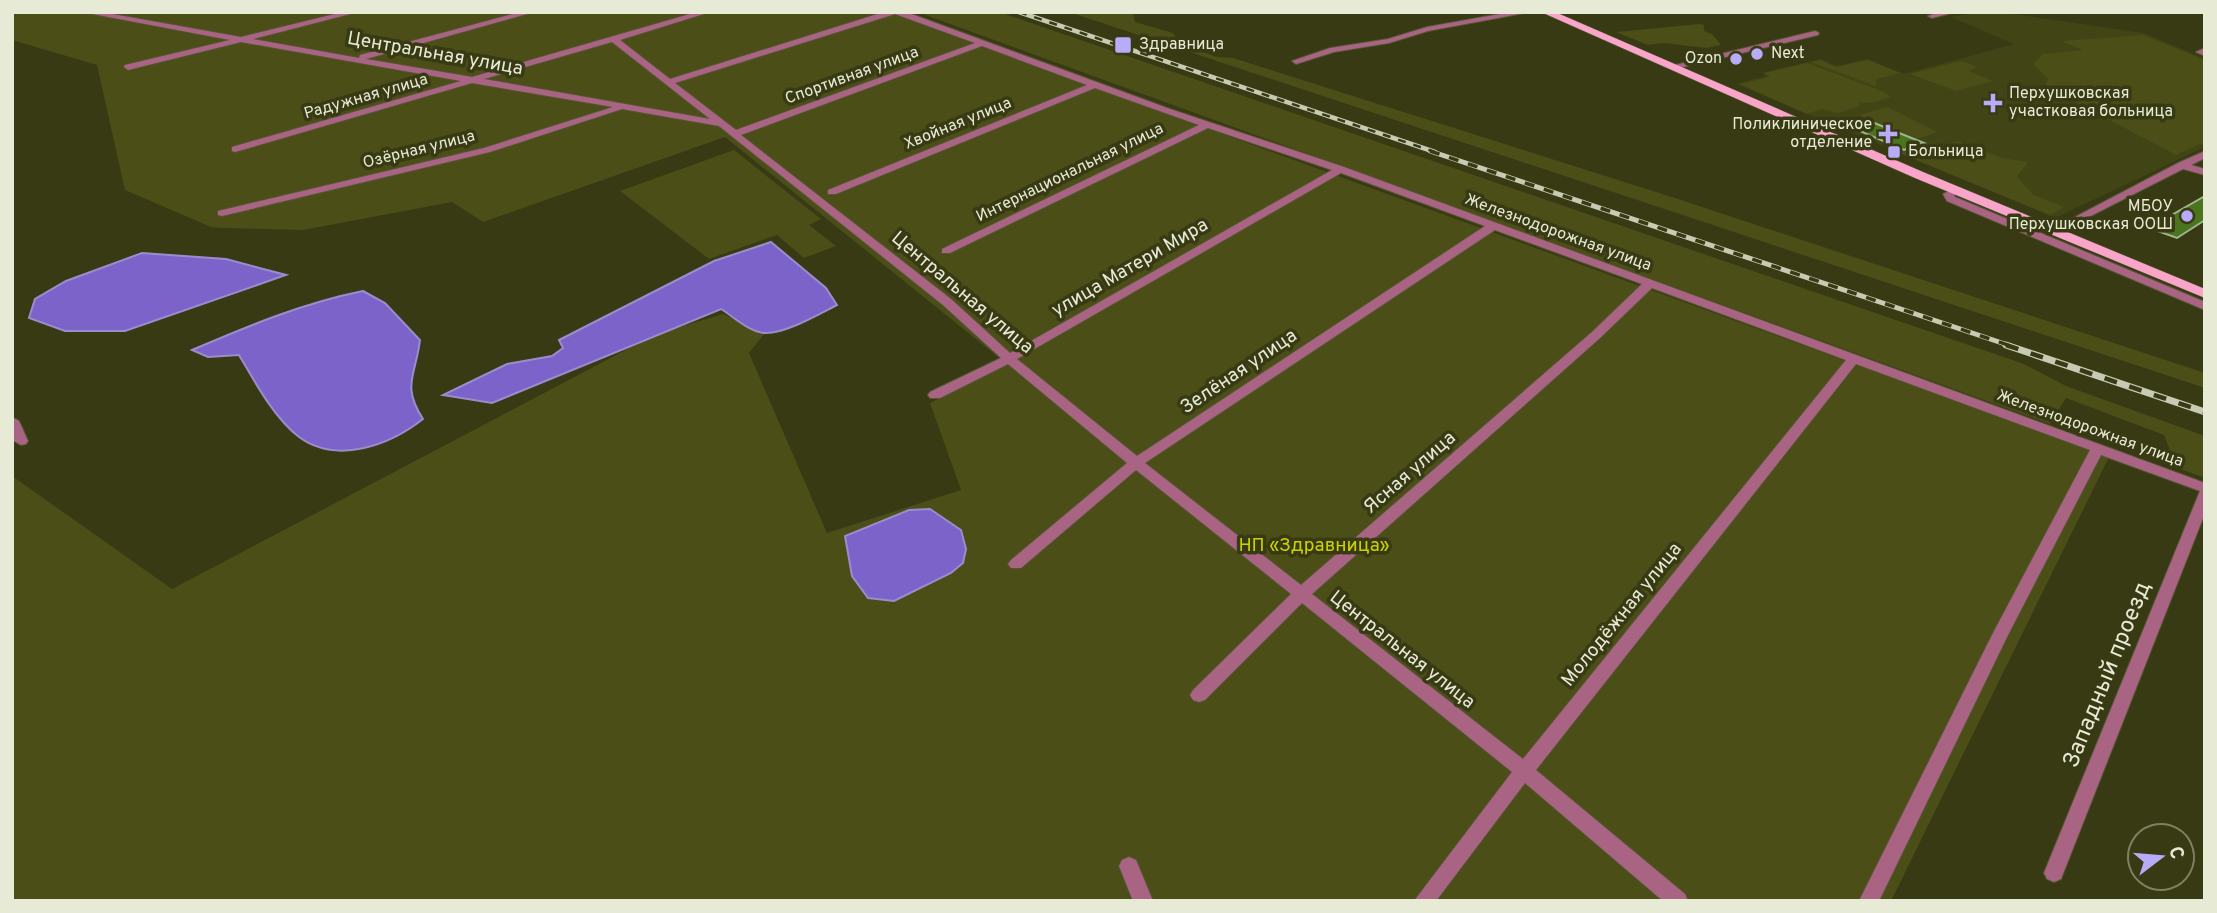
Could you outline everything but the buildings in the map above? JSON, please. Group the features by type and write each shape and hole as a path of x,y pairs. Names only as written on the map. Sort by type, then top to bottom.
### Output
{"main road":[{"path":"1546,12 1956,191 2205,294"},
{"path":"1557,12 2061,227 2205,285"}],"street":[{"name":"Центральная улица","path":"86,12 722,124 947,302 1009,359 1524,771 1678,901"},
{"path":"118,18 143,12"},
{"path":"128,67 354,12"},
{"path":"357,59 530,12"},
{"name":"Радужная улица","path":"235,149 706,12"},
{"path":"669,82 896,12"},
{"name":"Железнодорожная улица","path":"896,12 1340,169 2205,488"},
{"path":"1296,61 1333,50 1389,41 1427,29 1526,12"},
{"path":"1932,16 1952,12"},
{"path":"1679,65 1815,33"},
{"path":"614,39 722,124"},
{"path":"756,134 986,46"},
{"name":"Спортивная улица","path":"734,134 986,46"},
{"name":"Хвойная улица","path":"832,192 1096,84"},
{"name":"Озёрная улица","path":"222,213 487,150 621,108"},
{"name":"Интернациональная улица","path":"946,251 1208,124"},
{"path":"2061,227 2205,154"},
{"path":"2181,165 2205,172"},
{"name":"улица Матери Мира","path":"935,395 1009,359 1340,169"},
{"path":"1956,191 1948,194 1951,199 2205,306"},
{"name":"Зелёная улица","path":"1016,564 1136,463 1493,226"},
{"name":"Ясная улица","path":"1199,695 1301,594 1596,335 1650,283"},
{"name":"Молодёжная улица","path":"1424,901 1524,771 1854,358"},
{"path":"12,421 21,441"},
{"path":"1869,901 2000,635 2098,448"},
{"name":"Западный проезд","path":"2054,873 2205,494"},
{"path":"1129,866 1143,901"}],"shaded area":[{"name":"Перхушковская участковая больница","path":"2000,12 2144,33 2205,59 2205,147 2055,218 1736,84 1766,76 1762,73 1821,59 1836,66 1868,59 1904,74 2014,44 1951,17"},
{"path":"771,242 826,288 837,305 792,327 765,333 747,327 721,309 492,403 443,395 507,364 552,356 563,348 559,340 714,261"},
{"path":"142,253 226,259 286,275 125,331 65,331 29,318 35,299 66,281"},
{"path":"363,291 385,303 420,340 411,388 416,407 423,419 379,444 346,450 330,450 314,445 299,437 281,420 239,355 208,357 192,350 297,309"},
{"path":"930,509 961,530 966,549 963,563 951,573 894,601 868,598 852,576 845,536 909,510"}],"green space":[{"name":"НП «Здравница»","path":"12,12 888,12 2109,457 1891,901 12,901 12,476 172,589 656,334 723,314 765,333 749,353 827,533 961,490 930,403 1007,364 725,137 483,222 452,202 303,230 211,227 125,190 97,65 12,40"},
{"path":"917,12 999,12 2024,364 2066,386 2205,436 2205,478 2177,468 2164,435 2066,398 2050,424"},
{"path":"1069,12 1133,12 1135,22 1173,33 1181,44 1217,57 1233,58 1675,198 2205,373 2205,388"},
{"path":"1704,25 1704,31 1712,34 1721,45 1707,48 1663,43 1648,45 1616,32"},
{"path":"2143,35 2205,60 2205,142 2176,155 2045,86 2048,79 2033,64 2043,54 2083,50 2061,41"},
{"path":"1820,60 1836,67 1868,60 1900,73 1877,79 1875,86 1811,62"},
{"path":"1961,61 1978,67 1969,71 1993,81 1956,91 1910,74"},
{"path":"1807,63 1891,97 1872,103 1859,102 1860,106 1838,113 1822,109 1807,114 1740,84 1770,77 1764,73"},
{"path":"1887,107 1938,132 1917,139 1859,115"},
{"path":"1958,141 2003,158 2028,162 2017,177 2034,195 2064,207 2050,215 1899,153 1932,142 1944,146"},
{"path":"734,150 821,219 809,225 836,246 804,258 777,235 709,259 620,191"}],"railway":[{"path":"1019,12 1435,152"},
{"path":"1430,151 2011,346"},
{"path":"2006,345 2205,412"}],"place":[{"name":"Здравница","path":"1123,45"},
{"name":"Next","path":"1757,54"},
{"name":"Ozon","path":"1736,59"},
{"name":"Перхушковская участковая больница","path":"1993,103"},
{"name":"Поликлиническое отделение","path":"1888,134"},
{"name":"Больница","path":"1894,152"},
{"name":"МБОУ Перхушковская ООШ","path":"2187,216"}]}
